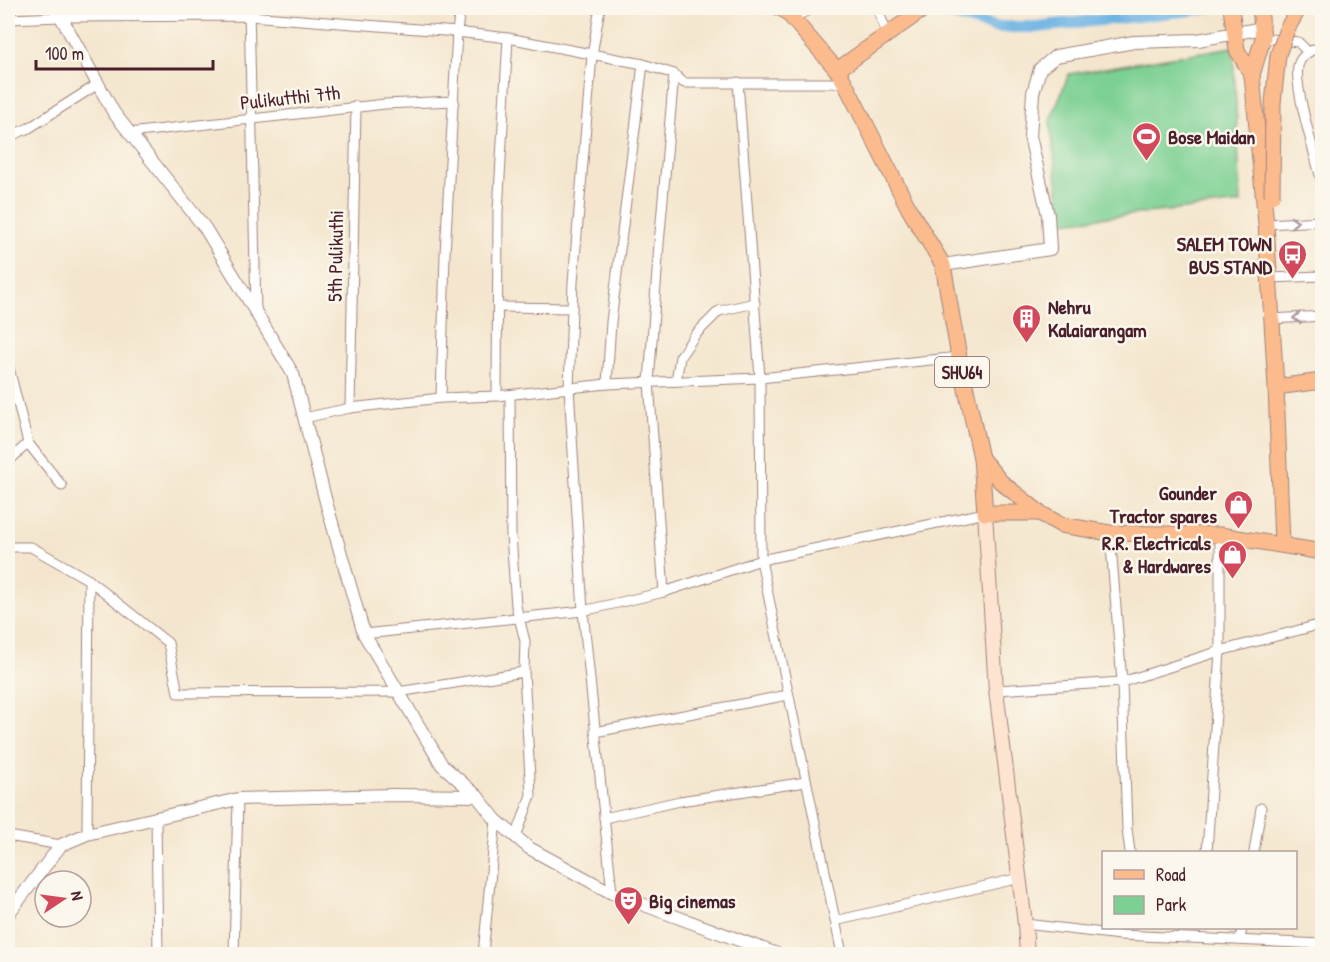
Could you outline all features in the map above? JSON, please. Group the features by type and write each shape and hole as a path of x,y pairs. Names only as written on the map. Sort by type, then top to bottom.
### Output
{"main road":[{"path":"841,77 887,33 925,8"},
{"path":"1231,8 1238,50 1252,75"},
{"path":"1272,196 1273,103 1278,55 1287,29 1299,8"},
{"name":"SHU64","path":"785,13 841,77 909,209 943,265 959,357 981,458 1002,482 1040,513 1061,525 1110,533 1220,535 1323,552"},
{"path":"1261,23 1252,75 1266,224 1276,387 1282,545"},
{"path":"1276,387 1323,381"},
{"path":"981,458 996,690 1020,878 1027,954"},
{"path":"985,513 1040,513"}],"street":[{"path":"441,398 445,254 460,8"},
{"path":"600,8 592,55 572,308 569,388 583,611 612,894"},
{"path":"785,13 814,8"},
{"path":"877,8 887,33"},
{"path":"61,12 114,113 205,228 293,374 364,634 442,765 477,796 496,820 529,848 612,894 750,950 777,954"},
{"path":"8,19 61,12 249,12 508,38 643,64 674,74 684,83 841,77"},
{"path":"249,12 256,313"},
{"path":"943,265 1050,249 1048,215 1030,136 1033,93 1040,69 1056,56 1134,42 1198,40 1261,23 1298,42 1308,52"},
{"path":"497,396 498,211 508,38"},
{"path":"1323,46 1308,52 1298,65 1298,82 1323,183"},
{"path":"607,384 611,322 643,64"},
{"path":"664,592 649,382 674,74"},
{"path":"738,82 760,378 760,560 842,954"},
{"path":"8,137 29,128 98,84"},
{"name":"Pulikutthi 7th","path":"129,133 356,107 454,101"},
{"name":"5th Pulikuthi","path":"350,408 356,107"},
{"path":"1266,224 1323,221"},
{"path":"1269,278 1323,276"},
{"path":"676,381 680,357 695,335 719,311 755,303"},
{"path":"498,307 572,308"},
{"path":"1272,319 1323,316"},
{"path":"304,418 350,408 441,398 497,396 607,384 760,378 959,357"},
{"path":"8,364 28,443 62,486"},
{"path":"510,394 511,535 516,606 525,641 524,672 531,795 516,837"},
{"path":"8,462 28,443"},
{"path":"364,634 583,611 664,592 760,560 985,513"},
{"path":"1110,533 1122,682 1126,829 1130,851"},
{"path":"1207,851 1220,651 1220,535"},
{"path":"8,547 31,547 89,580 168,643 178,693 398,692 524,672"},
{"path":"87,834 89,580"},
{"path":"996,690 1122,682 1220,651 1323,624"},
{"path":"595,732 788,695"},
{"path":"604,818 680,801 806,783"},
{"path":"8,914 61,845 87,834 238,799 393,795 477,796"},
{"path":"234,954 238,799"},
{"path":"1254,851 1261,808"},
{"path":"156,817 158,954"},
{"path":"483,954 496,820"},
{"path":"8,836 61,845"},
{"path":"835,921 1020,878"},
{"path":"1025,924 1102,929"},
{"path":"1109,929 1202,939 1323,944"},
{"path":"1202,929 1202,939"},
{"path":"1240,940 1242,929"}],"green space":[{"name":"Bose Maidan","path":"1233,47 1241,203 1062,222 1050,121 1069,74"}],"waterway":[{"path":"948,8 954,15 995,27 1037,27 1208,8"}],"place":[{"name":"Bose Maidan","path":"1147,162"},
{"name":"SALEM TOWN BUS STAND","path":"1293,280"},
{"name":"Nehru Kalaiarangam","path":"1027,344"},
{"name":"Gounder Tractor spares","path":"1238,530"},
{"name":"R.R. Electricals & Hardwares","path":"1232,580"},
{"name":"Big cinemas","path":"628,926"}]}
